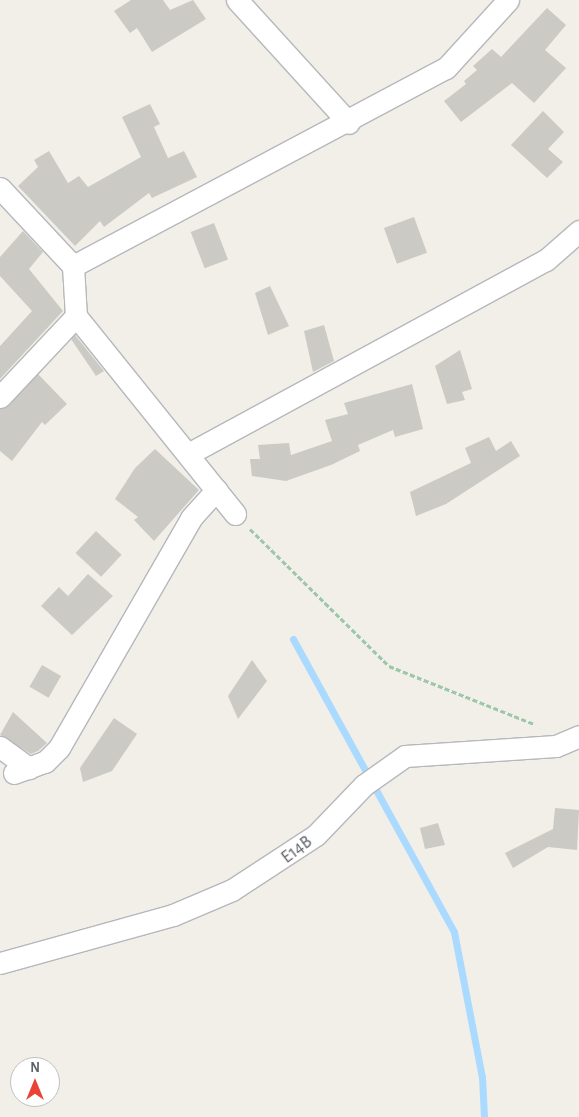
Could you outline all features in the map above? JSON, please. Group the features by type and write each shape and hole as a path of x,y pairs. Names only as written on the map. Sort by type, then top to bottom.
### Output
{"street":[{"path":"236,0 349,123"},
{"path":"73,266 349,123 446,68 508,0"},
{"path":"0,188 73,266 76,316 190,453 235,514"},
{"path":"190,453 546,260 579,231"},
{"path":"0,396 76,316"},
{"path":"0,748 22,770 45,762 58,748 191,518 216,490"},
{"name":"E14B","path":"0,963 174,915 232,890 316,835 364,785 405,756 424,752 507,751 556,746 579,736"}],"path":[{"path":"235,514 389,666 536,726"}],"building":[{"path":"131,0 163,0 170,10 193,0 206,19 152,52 137,28 130,33 114,11"},
{"path":"547,8 566,25 545,50 566,68 534,103 512,83 461,122 444,101 466,84 464,81 477,70 473,66 492,49 501,57"},
{"path":"150,104 160,124 154,127 168,158 184,151 197,177 152,198 149,193 104,227 100,221 75,246 18,186 38,167 34,160 49,151 68,183 79,176 88,187 141,157 122,117"},
{"path":"543,111 564,132 548,149 563,162 547,178 511,145"},
{"path":"414,217 427,253 397,264 384,228"},
{"path":"214,223 228,259 205,268 191,232"},
{"path":"23,231 43,252 29,269 63,311 0,379 0,346 32,311 0,276 0,257"},
{"path":"270,286 289,326 268,335 255,293"},
{"path":"324,325 334,361 313,372 304,331"},
{"path":"75,335 104,371 96,376 71,339"},
{"path":"460,350 472,389 462,392 465,400 447,404 435,366"},
{"path":"38,374 67,404 45,425 42,422 12,461 0,451 0,409"},
{"path":"412,384 423,429 395,437 393,430 358,445 360,451 331,465 286,481 252,476 250,459 260,459 258,445 289,443 291,455 332,441 325,420 348,414 344,403"},
{"path":"489,437 496,451 511,441 520,456 446,504 416,516 410,492 471,463 465,448"},
{"path":"155,449 199,490 154,541 134,520 138,517 115,499 135,468"},
{"path":"96,531 122,555 101,577 76,553"},
{"path":"88,574 113,596 72,635 41,606 59,587 68,596"},
{"path":"252,660 267,681 238,719 228,696"},
{"path":"42,665 61,676 49,698 30,687"},
{"path":"13,712 47,743 38,751 31,754 0,735"},
{"path":"114,718 137,734 112,771 83,782 80,768"},
{"path":"555,808 579,810 577,850 548,847 513,868 505,853 553,829"},
{"path":"438,823 445,845 425,849 420,828"}],"waterway":[{"path":"293,639 454,932 482,1077 484,1117"}]}
